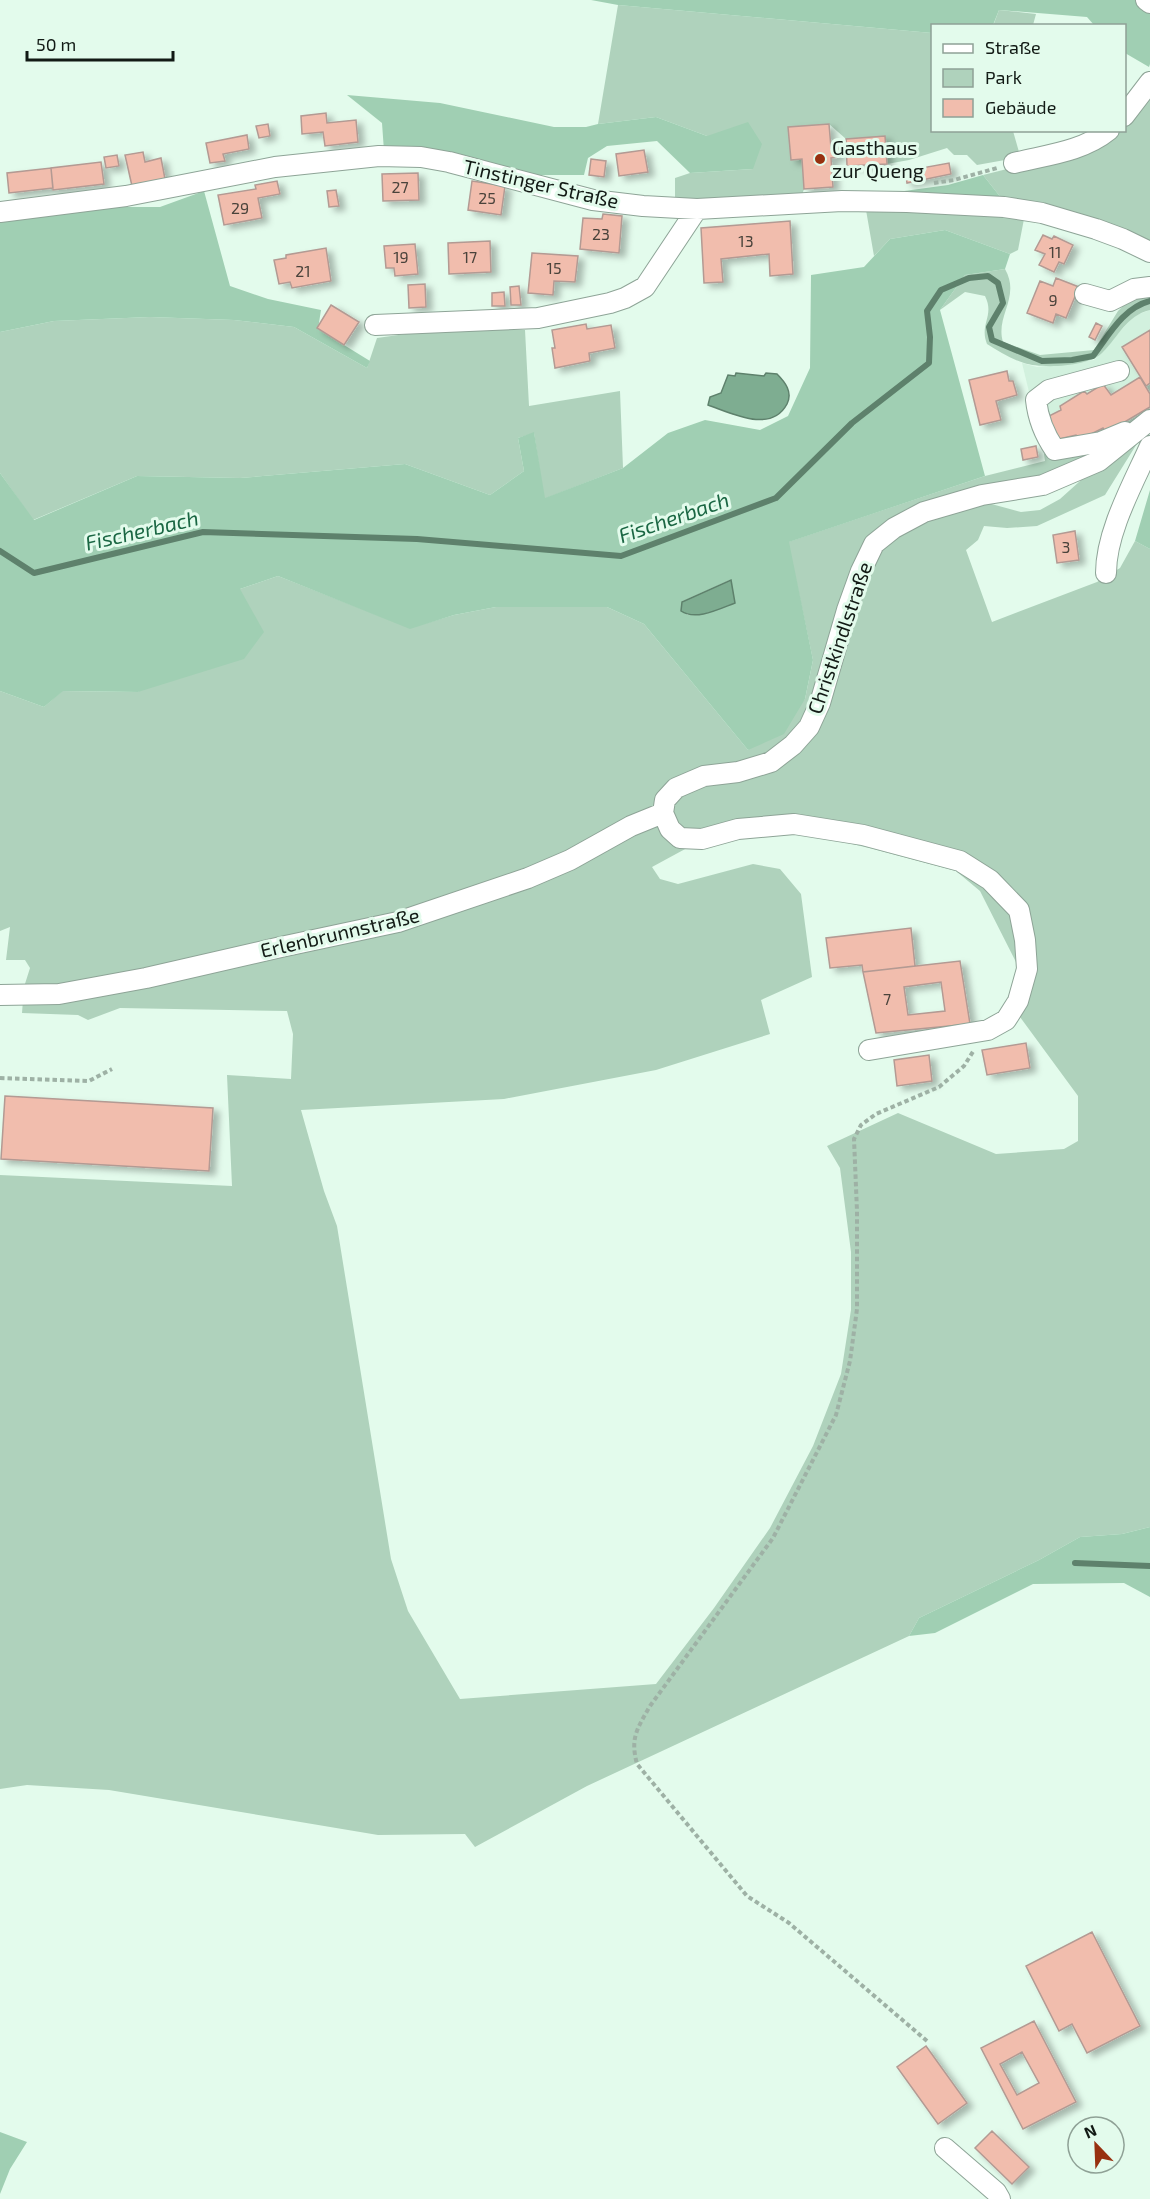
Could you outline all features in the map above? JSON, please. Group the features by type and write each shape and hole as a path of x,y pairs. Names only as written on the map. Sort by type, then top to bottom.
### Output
{"street":[{"path":"1146,0 1150,3"},
{"path":"1126,115 1150,82"},
{"path":"1014,163 1072,149 1089,143 1106,132"},
{"name":"Tinstinger Straße","path":"0,212 126,196 275,167 379,156 449,162 593,200 643,206 697,209 842,201 1004,207 1042,213 1096,229 1150,252"},
{"path":"375,326 538,318 625,298 645,286 697,209"},
{"path":"1085,294 1110,301 1134,289 1150,287"},
{"path":"1119,371 1049,390 1036,400 1038,415 1047,439 1055,450 1101,442 1147,423"},
{"name":"Christkindlstraße","path":"663,813 664,800 676,788 704,776 738,772 771,762 793,745 809,727 820,703 854,590 874,544 894,528 924,512 982,495 1043,485 1099,461 1147,423"},
{"path":"1106,573 1109,548 1125,502 1150,446"},
{"path":"663,813 670,829 680,838 702,839 738,829 794,824 863,835 929,852 960,861 990,880 1019,910 1025,940 1027,969 1018,1001 1006,1020 988,1030 869,1050"},
{"name":"Erlenbrunnstraße","path":"0,995 70,992 146,978 399,922 528,878 570,860 630,826 663,813"},
{"path":"945,2148 996,2192 1000,2199"}],"path":[{"path":"927,2041 789,1923 747,1896 637,1764 633,1747 636,1732 650,1706 774,1538 836,1415 850,1361 857,1309 854,1139 861,1125 876,1114 939,1087 964,1066 988,1030"},
{"path":"0,1078 89,1081 112,1069"}],"shaded area":[{"path":"591,0 1150,0 1150,64 1149,67 1126,54 1126,24 1093,24 1087,17 999,10 993,24 931,24 931,33 618,5"},
{"path":"347,95 440,103 554,127 586,127 656,117 707,136 748,122 762,144 753,169 690,173 657,141 607,146 588,158 584,175 532,175 384,151 382,123"},
{"path":"983,175 1002,199 875,195 948,185"},
{"path":"204,191 230,286 268,299 321,310 318,329 370,361 367,368 294,327 234,320 150,317 54,321 0,332 0,221 120,207 160,207"},
{"path":"945,230 1010,254 1005,269 965,275 940,310 985,476 789,542 813,660 805,699 784,734 748,750 644,624 607,607 496,607 454,615 410,629 278,576 240,589 264,632 244,659 138,692 63,691 44,707 0,691 0,473 34,520 137,476 240,478 405,464 490,495 524,471 518,438 534,432 545,498 623,468 668,433 705,420 760,430 788,416 810,368 811,275 864,267 890,239","holes":["730,580 735,603 707,613 687,615 683,601"]},
{"path":"1150,310 1150,414 1142,422 1066,453 1044,454 1022,363 1037,367 1094,360 1134,316"},
{"path":"736,373 764,376 766,373 777,374 789,391 787,404 780,413 761,420 739,416 708,405 710,397 721,393 728,375 735,376"},
{"path":"1150,490 1150,549 1135,541"},
{"path":"731,580 735,603 715,611 694,615 681,611 682,602"},
{"path":"1150,1527 1150,1597 1124,1583 1033,1584 935,1633 909,1636 919,1618 1039,1560 1080,1537 1122,1534"},
{"path":"0,2132 27,2142 10,2169 0,2194"}],"green space":[{"path":"618,5 931,33 931,132 1013,132 1019,152 1016,158 977,165 967,155 954,155 947,148 909,160 887,164 885,136 846,139 829,124 788,127 791,160 802,159 804,189 802,195 675,201 675,178 690,173 753,169 707,136 656,117 598,124"},
{"path":"999,10 1036,14 1033,24 994,24"},
{"path":"1150,94 1150,244 1002,199 983,175 1082,150 1116,132 1126,132 1126,123"},
{"path":"944,208 1024,219 1018,250 1010,254 945,230 890,239 874,256 866,210"},
{"path":"1005,269 1010,289 1002,324 1003,342 1040,355 1094,350 1118,311 1126,303 1150,293 1150,310 1135,317 1103,352 1088,361 1053,366 1024,363 987,344 985,331 988,303 985,296 965,292 940,310 965,275"},
{"path":"150,317 234,320 294,327 367,368 377,338 448,328 525,330 529,406 620,391 623,468 544,499 534,433 518,438 524,471 490,495 405,464 240,478 137,476 33,520 0,473 0,332 54,321"},
{"path":"1138,442 1105,495 1037,526 1007,528 984,526 978,540 966,550 992,622 1097,582 1120,568 1135,541 1150,549 1150,1527 1122,1534 1080,1537 1039,1560 919,1618 909,1636 587,1786 475,1847 465,1834 378,1835 109,1790 27,1785 0,1789 0,1175 232,1186 227,1075 291,1079 293,1034 287,1011 120,1008 88,1020 78,1015 22,1013 24,987 30,968 25,960 6,960 10,927 0,931 0,691 44,707 62,691 138,692 240,589 278,576 410,628 454,615 496,607 607,607 644,624 748,750 805,699 813,660 788,542 985,476 1045,461 1044,454 1105,448 984,502 1021,512 1040,510 1060,499 1089,473","holes":["801,832 956,871 980,891 1018,966 1031,978 1020,1017 1078,1096 1078,1141 1064,1149 996,1154 898,1113 827,1146 840,1168 851,1252 851,1310 841,1374 813,1446 770,1528 714,1608 656,1684 460,1699 408,1611 391,1559 337,1226 324,1191 301,1110 504,1099 656,1070 770,1034 761,1000 812,977 801,894 780,869 753,864 678,884 660,879 652,867 687,848 708,847 749,836"]}],"building":[{"path":"326,113 327,123 356,120 358,142 325,146 323,132 302,134 301,116"},
{"path":"268,124 270,136 259,138 256,126"},
{"path":"829,124 831,148 839,148 839,157 831,158 833,187 804,189 802,159 791,160 788,127"},
{"path":"247,135 249,149 223,154 225,161 210,163 206,143"},
{"path":"885,136 887,164 847,166 846,139"},
{"path":"644,150 648,172 619,176 616,154"},
{"path":"143,152 145,162 161,158 165,179 132,186 125,155"},
{"path":"117,155 119,166 106,168 104,157"},
{"path":"591,159 606,161 604,177 589,175"},
{"path":"101,162 104,184 53,190 51,168"},
{"path":"949,163 951,174 907,183 905,171"},
{"path":"51,168 53,188 9,193 7,173"},
{"path":"418,173 419,200 383,201 382,174"},
{"path":"277,181 280,194 258,198 262,218 224,225 218,195 256,189 255,185"},
{"path":"472,181 505,186 501,215 468,210"},
{"path":"336,190 339,206 329,207 327,191"},
{"path":"603,214 622,216 619,253 580,249 583,218 602,219"},
{"path":"790,221 793,274 770,276 769,254 721,259 723,282 704,283 701,228"},
{"path":"1043,235 1052,239 1054,236 1073,245 1064,264 1059,262 1054,272 1039,265 1045,254 1035,250"},
{"path":"490,241 491,272 449,274 448,243"},
{"path":"415,244 418,274 395,276 394,268 386,268 384,246"},
{"path":"326,248 331,281 292,288 290,282 279,284 274,260 286,258 286,255"},
{"path":"532,253 578,256 575,282 554,281 553,295 528,293"},
{"path":"1056,278 1079,287 1066,318 1056,314 1053,323 1027,313 1040,281 1053,286"},
{"path":"425,284 426,307 409,308 408,285"},
{"path":"519,286 521,305 511,305 510,287"},
{"path":"504,292 505,306 492,306 492,293"},
{"path":"331,305 359,322 344,345 317,328"},
{"path":"1096,323 1102,326 1095,340 1089,337"},
{"path":"586,324 587,329 611,325 615,348 589,353 590,361 555,368 552,330"},
{"path":"1150,330 1150,383 1146,386 1122,347"},
{"path":"1007,371 1009,381 1013,381 1017,395 996,401 1001,420 980,425 969,380"},
{"path":"1140,377 1150,394 1150,407 1106,433 1103,428 1089,435 1059,439 1047,417 1061,410 1060,406 1084,391 1087,394 1103,384 1111,395"},
{"path":"1036,446 1038,457 1023,460 1021,449"},
{"path":"1075,531 1079,560 1057,563 1053,535"},
{"path":"911,928 915,966 863,972 862,965 830,968 826,938"},
{"path":"960,961 970,1024 876,1033 863,972","holes":["941,982 945,1011 908,1015 904,987"]},
{"path":"1026,1043 1030,1068 987,1075 982,1050"},
{"path":"929,1055 932,1081 897,1086 894,1060"},
{"path":"5,1096 213,1108 209,1171 1,1159"},
{"path":"1092,1932 1140,2026 1087,2053 1072,2024 1059,2031 1026,1966"},
{"path":"1034,2021 1076,2102 1023,2129 981,2048","holes":["1022,2052 1039,2083 1017,2095 1000,2064"]},
{"path":"926,2046 967,2103 938,2124 897,2067"},
{"path":"992,2131 1029,2167 1012,2184 975,2148"}],"waterway":[{"name":"Fischerbach","path":"0,551 34,573 203,532 417,539 621,556 776,498 852,423 929,363 930,337 927,311 941,290 969,278 988,276 998,283 1003,303 989,327 992,340 1042,361 1072,360 1093,356 1124,316 1150,301"},
{"path":"1075,1563 1150,1566"}],"place":[{"name":"Gasthaus zur Queng","path":"820,159"}]}
